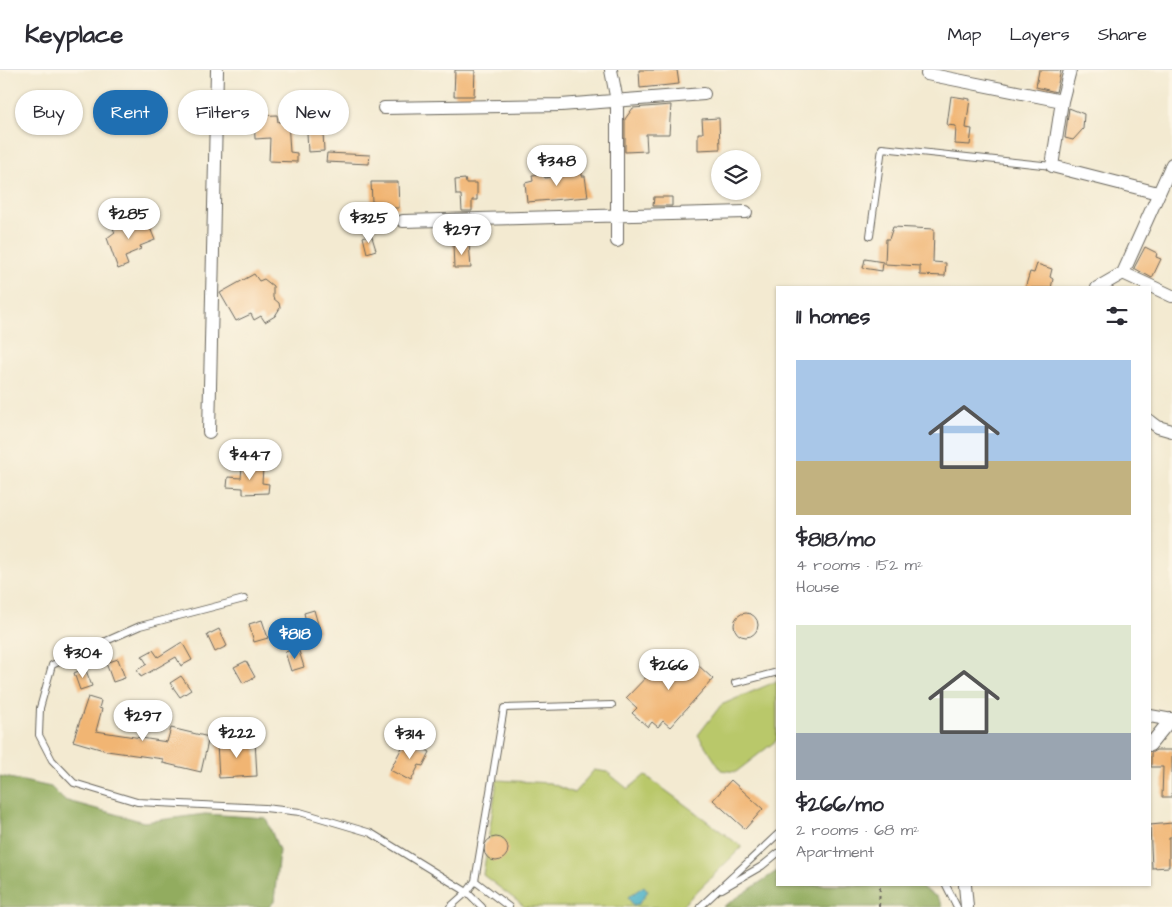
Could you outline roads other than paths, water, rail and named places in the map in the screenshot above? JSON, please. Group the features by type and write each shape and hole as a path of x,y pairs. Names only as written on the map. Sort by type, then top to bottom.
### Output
{"street":[{"path":"209,432 217,70"},
{"path":"611,70 617,101 616,241"},
{"path":"928,70 927,74 1062,101"},
{"path":"1070,70 1062,101 1052,166 1158,194"},
{"path":"384,108 561,105 704,94"},
{"path":"1100,286 1123,272 1158,194 1171,171"},
{"path":"403,221 746,212"},
{"path":"1123,272 1172,296"},
{"path":"1151,422 1158,427 1172,431"},
{"path":"1151,716 1171,719"},
{"path":"1151,744 1171,719"},
{"path":"965,886 967,907"}],"lane":[{"path":"870,236 882,148 1052,166"},
{"path":"244,599 140,626 52,665 40,708 39,734 52,760 74,782 137,802 265,808 300,812 371,833 467,892 482,907"},
{"path":"734,683 776,672"},
{"path":"450,907 467,892 475,881 504,708 612,705"},
{"path":"700,907 776,836"},
{"path":"711,896 762,866 776,855"},
{"path":"475,881 509,907"},
{"path":"946,886 957,907"}],"water":[{"path":"644,886 648,891 639,904 633,905 628,897"}]}
